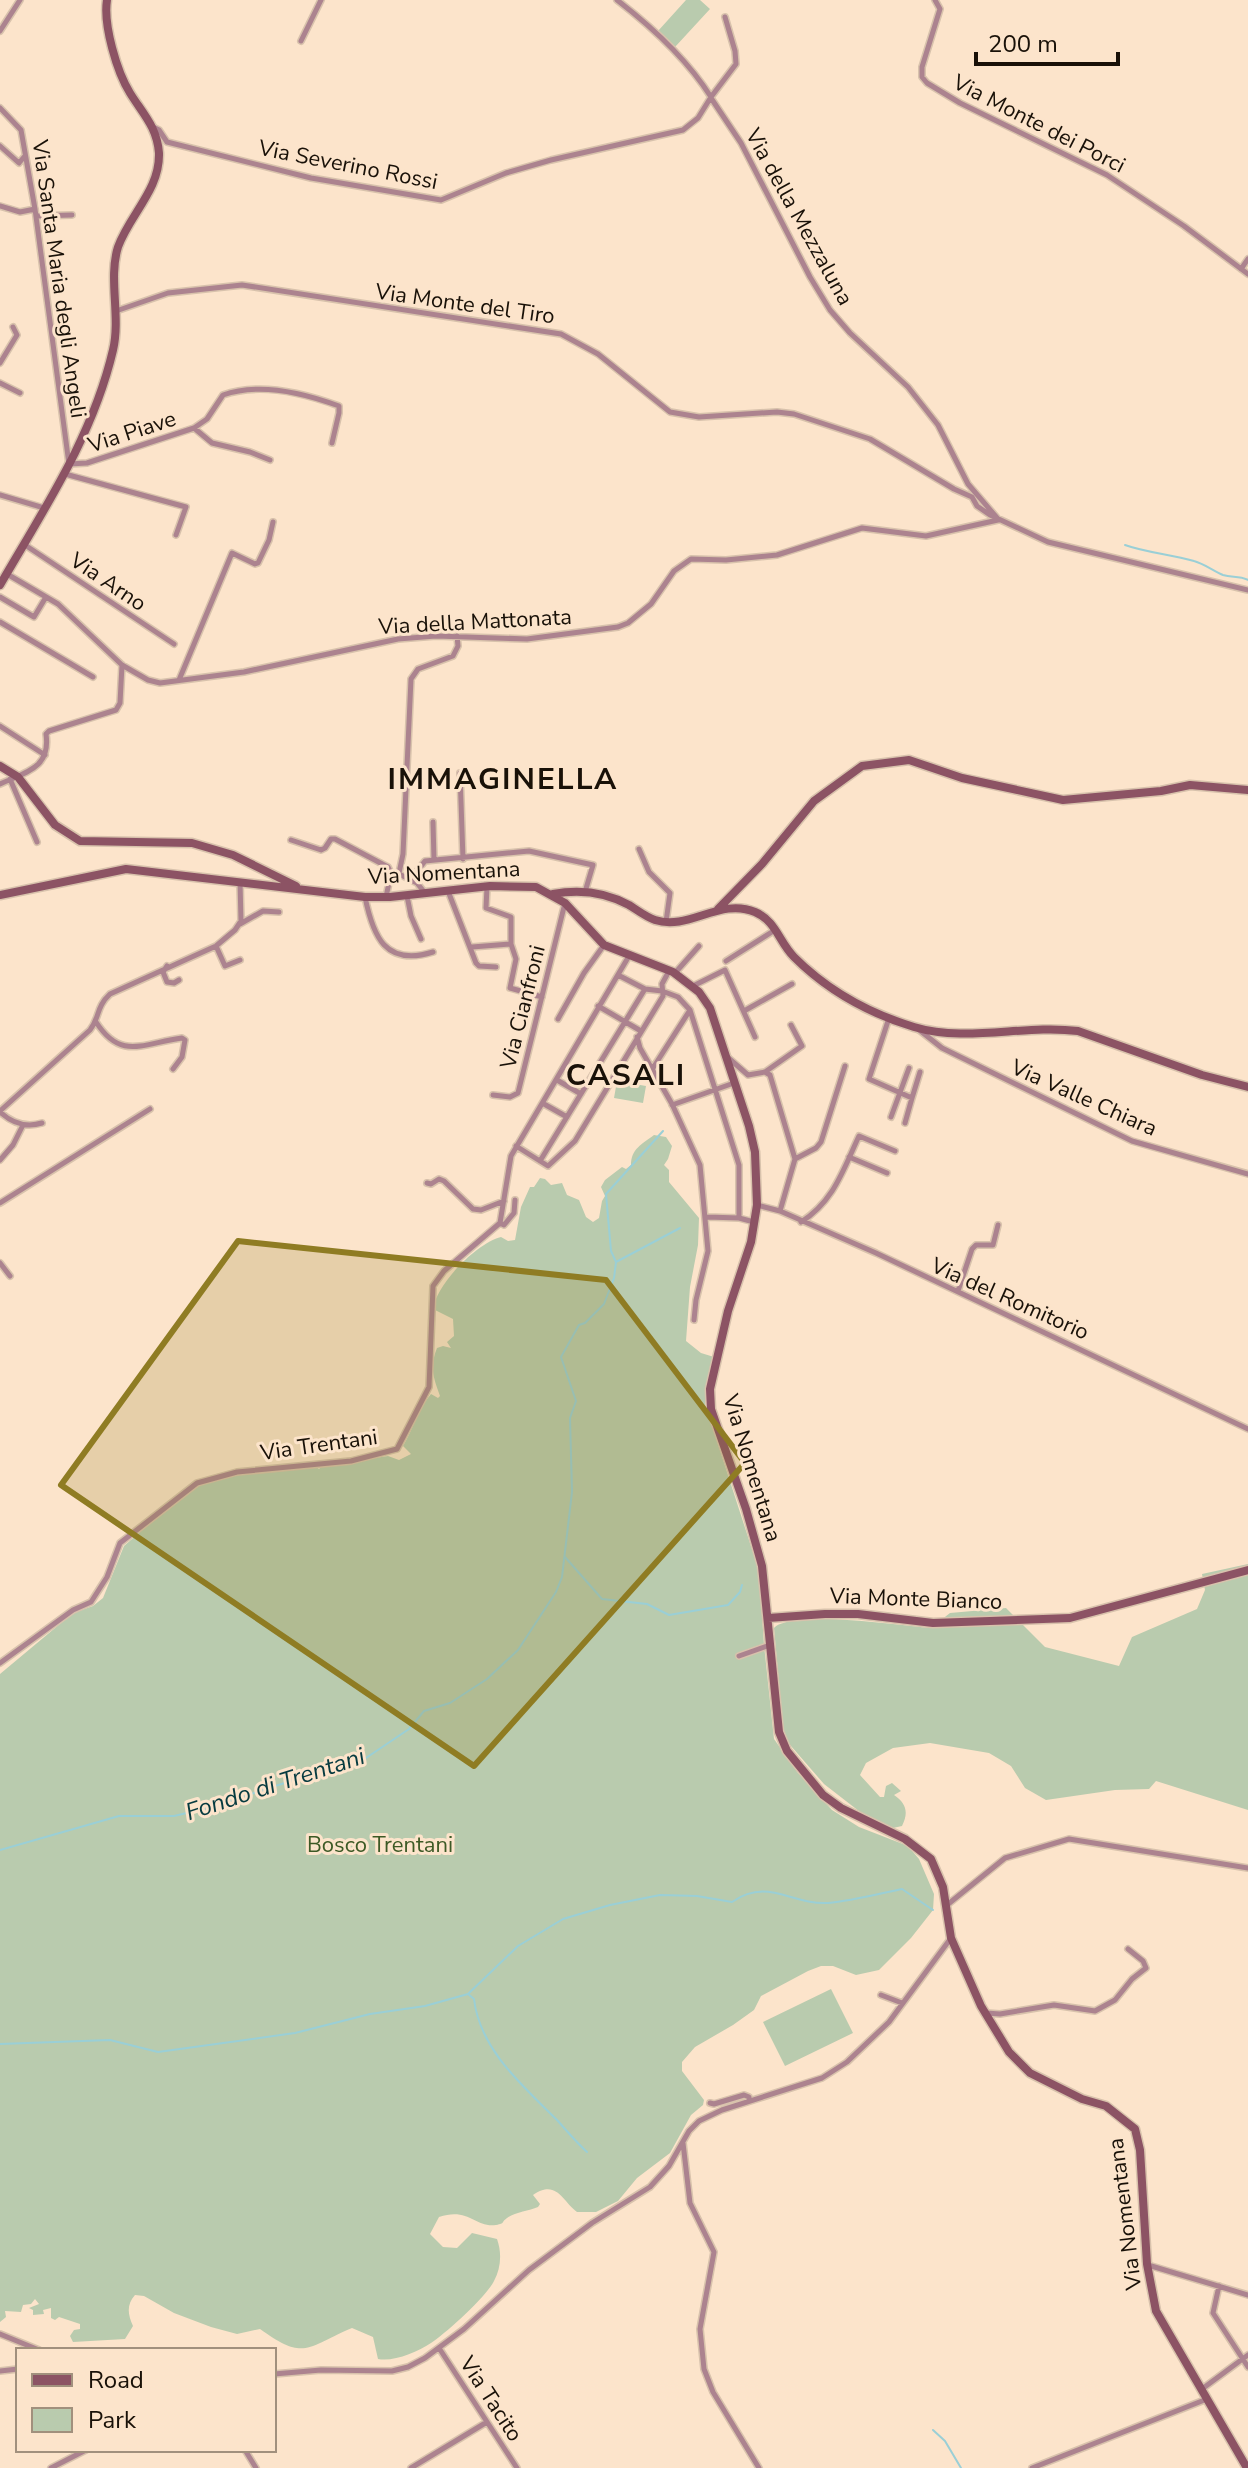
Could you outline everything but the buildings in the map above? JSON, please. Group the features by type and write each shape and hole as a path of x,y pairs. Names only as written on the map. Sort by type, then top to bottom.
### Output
{"main road":[{"path":"0,584 84,438 99,401 114,344 117,252 157,173 159,153 153,127 120,73 107,19 107,0"},
{"path":"718,909 762,864 815,799 862,766 909,760 962,778 1066,800 1190,785 1248,790"},
{"path":"0,766 55,825 80,841 182,842 208,847 312,892"},
{"name":"Via Nomentana","path":"0,895 120,869 365,897 487,886 536,887 565,903 604,945 672,972 693,986 710,1008 755,1152 755,1222 728,1311 709,1395 763,1576 776,1720 787,1751 831,1802 905,1839 926,1853 937,1872 947,1905 951,1938 985,2013 1005,2048 1022,2067 1082,2099 1106,2106 1135,2129 1140,2150 1147,2264 1158,2315 1247,2468"},
{"path":"552,894 573,890 603,894 651,919 666,923 685,921 718,909 752,911 767,918 793,957 823,983 856,1004 917,1028 962,1033 1078,1031 1202,1075 1248,1087"},
{"name":"Via Monte Bianco","path":"768,1618 858,1614 933,1623 1070,1618 1248,1570"}],"street":[{"path":"0,31 20,0"},
{"path":"301,41 321,0"},
{"name":"Via della Mezzaluna","path":"617,0 657,34 711,97 741,143 830,310 908,387 938,425 968,484 998,520 1048,542 1076,550 1177,571 1248,590"},
{"name":"Via Monte dei Porci","path":"935,0 940,9 921,69 924,80 930,86 1107,175 1184,226 1248,274"},
{"path":"711,97 736,64 725,17"},
{"name":"Via Severino Rossi","path":"153,127 166,141 181,146 316,179 441,200 506,173 683,130 698,118 711,97"},
{"name":"Via Santa Maria degli Angeli","path":"1,111 21,130 36,212 69,464"},
{"path":"0,146 19,163 25,157"},
{"path":"0,206 20,212 72,215"},
{"path":"1241,269 1248,259"},
{"name":"Via Monte del Tiro","path":"116,311 166,293 242,285 561,334 598,354 670,412 699,417 766,412 794,414 870,439 972,497 980,509 998,520"},
{"path":"0,363 17,335 13,327"},
{"path":"0,383 20,393"},
{"name":"Via Piave","path":"69,464 87,463 194,428 207,419 223,395 239,390 266,388 287,394 297,393 339,406 332,443"},
{"path":"194,428 212,443 270,460"},
{"path":"64,474 186,507 176,535"},
{"path":"0,495 45,508"},
{"name":"Via della Mattonata","path":"6,574 58,604 122,665 153,682 179,681 244,672 380,642 436,636 527,639 622,626 654,602 671,574 691,559 726,560 777,555 862,528 926,536 998,520"},
{"path":"179,681 232,553 258,563 269,540 273,522"},
{"name":"Via Arno","path":"24,544 174,644"},
{"path":"0,597 34,617 46,597"},
{"path":"0,622 93,677"},
{"path":"399,873 403,854 411,678 418,669 453,656 458,646 457,636"},
{"path":"0,784 41,764 48,748 46,734 49,731 118,708 122,665"},
{"path":"0,726 45,755"},
{"path":"460,773 463,859"},
{"path":"14,778 37,842"},
{"path":"433,822 434,860"},
{"path":"291,840 321,850 333,839 411,879 425,893"},
{"path":"639,849 649,872 670,893 666,923"},
{"path":"411,879 421,864 434,860 529,851 593,865 585,892"},
{"path":"386,897 391,871"},
{"path":"239,924 240,882"},
{"path":"487,886 486,908 511,917 511,944 516,959 510,988 542,997"},
{"path":"448,890 479,966 496,967"},
{"path":"407,895 411,916 421,939"},
{"path":"365,897 375,937 394,953 433,952"},
{"name":"Via Cianfroni","path":"493,1095 510,1097 518,1093 565,903"},
{"path":"42,1123 23,1125 13,1122 0,1111 96,1022 101,1003 110,994 216,946 239,924 263,911 279,912"},
{"path":"726,961 775,930"},
{"path":"472,947 511,944"},
{"path":"558,1019 604,945"},
{"path":"216,946 225,966 240,960"},
{"path":"516,1146 548,1166 575,1141 663,996 662,984 699,946"},
{"path":"515,1200 514,1213 504,1225 500,1223 511,1156 629,956"},
{"path":"167,966 163,972 167,982 179,980"},
{"path":"693,986 725,970 755,1037"},
{"path":"618,975 645,989 678,997 690,1010 739,1165 739,1218"},
{"path":"744,1011 792,984"},
{"path":"540,1161 645,989"},
{"path":"598,1006 639,1034 640,1048 672,1105 700,1165 708,1251 694,1320"},
{"path":"653,1068 690,1010"},
{"path":"889,1018 869,1078 912,1098"},
{"path":"96,1022 120,1047 182,1038 185,1040 182,1057 173,1069"},
{"path":"724,1054 748,1075 765,1072 802,1046 791,1025"},
{"name":"Via Valle Chiara","path":"917,1028 952,1054 1126,1139 1248,1174"},
{"path":"795,1159 821,1142 845,1066"},
{"path":"891,1117 909,1068"},
{"path":"765,1072 770,1075 795,1159 780,1211"},
{"path":"905,1123 920,1072"},
{"path":"557,1080 581,1094"},
{"path":"672,1105 735,1083"},
{"path":"544,1104 567,1117"},
{"path":"0,1203 150,1109"},
{"path":"0,1160 13,1145 23,1125"},
{"path":"801,1222 819,1211 859,1136 895,1151"},
{"path":"849,1157 887,1173"},
{"path":"427,1183 439,1179 444,1181 473,1209 481,1210 504,1201"},
{"name":"Via del Romitorio","path":"757,1205 780,1211 958,1291 1248,1429"},
{"path":"707,1217 755,1222"},
{"name":"Via Trentani","path":"0,1663 73,1610 91,1602 107,1577 120,1543 197,1483 237,1472 351,1461 397,1449 429,1387 433,1286 444,1271 500,1223"},
{"path":"958,1291 973,1247 993,1245 998,1225"},
{"path":"0,1263 10,1276"},
{"path":"739,1656 770,1645"},
{"path":"947,1905 1005,1858 1069,1839 1248,1868"},
{"path":"276,2374 321,2370 392,2371 408,2367 439,2348 529,2270 592,2223 647,2189 667,2169 693,2126 703,2118 832,2073 883,2028 951,1938"},
{"path":"985,2013 1054,2005 1088,2012 1100,2009 1118,1997 1132,1979 1145,1970 1145,1963 1128,1949"},
{"path":"881,1995 902,2003"},
{"path":"710,2103 744,2095 749,2097 749,2101"},
{"path":"683,2142 689,2200 714,2254 700,2329 704,2369 710,2387 759,2468"},
{"path":"1147,2264 1248,2295"},
{"path":"1219,2286 1213,2313 1245,2357 1248,2367"},
{"path":"0,2334 34,2348"},
{"name":"Via Tacito","path":"439,2348 517,2468"},
{"path":"1202,2389 1245,2357"},
{"path":"1032,2468 1208,2399"},
{"path":"411,2468 487,2422"},
{"path":"51,2468 82,2452"}],"highlighted area":[{"path":"238,1241 606,1280 745,1463 474,1766 61,1485"}],"green space":[{"path":"686,0 700,0 710,9 675,47 658,31"},
{"path":"617,1081 646,1086 643,1103 614,1098"},
{"name":"Bosco Trentani","path":"654,1135 666,1137 672,1146 664,1165 669,1170 669,1182 699,1218 686,1341 701,1353 714,1357 705,1404 759,1571 774,1739 798,1773 832,1810 859,1827 908,1846 919,1859 934,1894 933,1910 879,1970 856,1975 833,1966 821,1966 808,1971 761,1996 754,2010 695,2047 682,2062 682,2071 704,2100 703,2105 691,2115 670,2153 637,2178 618,2201 596,2212 577,2212 558,2193 548,2189 533,2195 540,2204 538,2207 514,2214 499,2224 482,2224 458,2214 439,2217 430,2234 443,2247 457,2248 472,2233 497,2239 499,2266 490,2288 475,2305 437,2338 412,2353 398,2358 378,2359 373,2337 352,2328 314,2346 296,2348 260,2329 237,2334 211,2327 174,2313 144,2296 135,2295 129,2310 133,2326 125,2339 73,2342 70,2336 74,2330 80,2329 80,2324 59,2317 55,2320 51,2318 51,2308 43,2310 44,2314 33,2315 33,2310 29,2308 39,2304 35,2299 31,2304 23,2305 21,2312 5,2311 6,2317 0,2322 0,1674 73,1613 93,1606 103,1598 124,1546 179,1498 200,1484 256,1471 315,1466 319,1469 388,1456 399,1460 411,1454 403,1446 420,1412 431,1394 440,1396 433,1367 437,1348 451,1348 447,1342 454,1336 453,1319 433,1309 450,1276 491,1241 501,1237 508,1241 515,1240 521,1207 530,1187 534,1187 540,1178 551,1185 562,1183 567,1195 579,1200 586,1217 593,1222 599,1218 605,1196 601,1187 605,1180 622,1167 626,1169 631,1165 635,1151"},
{"path":"1248,1564 1248,1810 1156,1781 1149,1789 1115,1790 1046,1800 1025,1788 1011,1766 989,1753 930,1743 893,1748 866,1763 860,1775 880,1797 884,1797 886,1786 892,1783 901,1791 894,1795 904,1805 906,1812 902,1826 893,1828 873,1822 824,1784 784,1738 774,1628 785,1622 824,1619 931,1628 950,1613 1006,1608 1045,1647 1119,1666 1132,1637 1197,1609 1205,1590 1202,1574"},
{"path":"831,1989 853,2033 785,2066 763,2022"}],"waterway":[{"path":"1125,545 1194,561 1223,575 1248,580"},
{"name":"Fondo di Trentani","path":"0,1850 119,1816 174,1816 208,1808 363,1760 409,1729 424,1711 450,1703 487,1679 518,1650 556,1592 562,1577 572,1492 570,1418 576,1401 561,1357 579,1325 604,1304 614,1278 616,1262 611,1251 606,1194 663,1131"},
{"path":"616,1262 680,1228"},
{"path":"565,1557 602,1599 647,1604 669,1615 728,1605 742,1585"},
{"path":"468,1994 518,1946 563,1919 660,1895 697,1896 732,1902 745,1895 768,1892 828,1903 902,1889 933,1910"},
{"path":"0,2044 110,2040 158,2052 295,2033 468,1994 474,1999 485,2035 505,2066 587,2152"},
{"path":"933,2430 945,2441 961,2468"}],"district":[{"name":"IMMAGINELLA","path":"503,779"},
{"name":"CASALI","path":"626,1075"}]}
